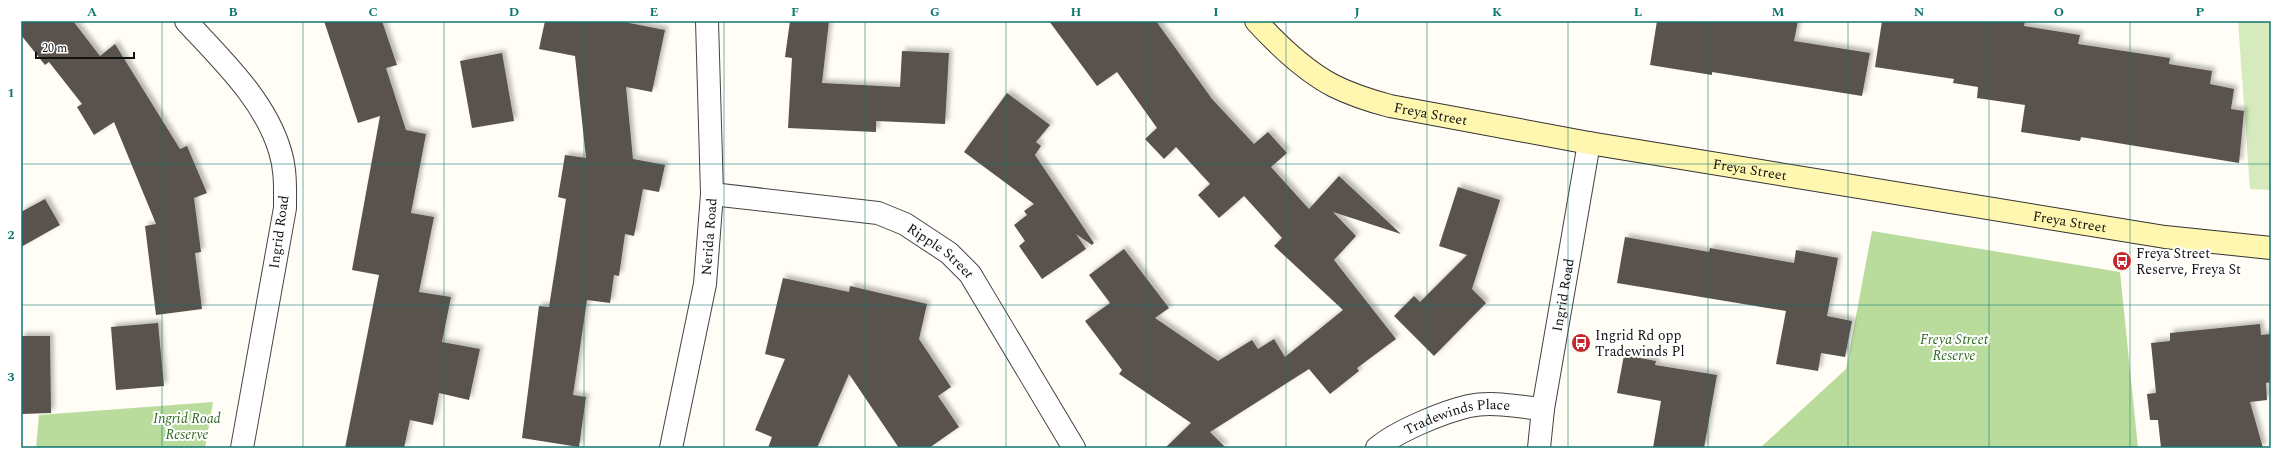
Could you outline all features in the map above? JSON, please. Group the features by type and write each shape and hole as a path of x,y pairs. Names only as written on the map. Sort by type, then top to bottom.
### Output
{"street":[{"name":"Ingrid Road","path":"186,21 228,68 271,127 280,152 285,180 285,208 242,448"},
{"name":"Nerida Road","path":"671,448 705,284 712,194 707,21"},
{"name":"Freya Street","path":"1256,21 1295,58 1333,86 1360,98 1390,106 1589,143 2166,238 2271,248"},
{"name":"Ingrid Road","path":"1539,448 1543,409 1589,143"},
{"name":"Ripple Street","path":"712,194 878,213 905,224 949,253 970,274 1074,448"},
{"name":"Tradewinds Place","path":"1377,448 1393,436 1414,426 1469,406 1492,404 1543,409"}],"green space":[{"path":"2238,21 2271,21 2271,190 2250,189"},
{"name":"Freya Street Reserve","path":"1872,231 2120,272 2138,448 1760,448 1846,369"},
{"name":"Ingrid Road Reserve","path":"213,402 205,448 36,448 39,415"}],"building":[{"path":"21,21 73,21 100,56 115,44 180,149 187,146 207,193 194,198 201,252 195,253 202,309 156,315 145,226 156,224 114,122 94,135 77,107 82,104 49,62 45,65 21,35"},
{"path":"324,21 382,21 397,65 386,68 406,130 426,134 411,213 434,217 419,292 451,297 442,342 480,349 469,400 439,393 433,425 410,420 404,448 345,448 379,275 352,270 380,116 358,123"},
{"path":"545,21 619,21 665,30 652,92 626,87 633,159 665,165 659,192 643,189 634,236 625,234 619,276 614,275 610,303 587,300 573,395 586,397 579,447 522,438 539,306 549,307 566,199 558,197 565,155 586,158 575,56 539,49"},
{"path":"790,21 829,21 822,83 900,87 902,51 949,53 945,124 876,121 876,132 788,128 792,58 785,57"},
{"path":"1049,21 1156,21 1212,99 1254,144 1268,132 1287,153 1271,167 1309,209 1339,176 1401,234 1333,212 1356,236 1334,260 1396,339 1357,368 1359,371 1330,394 1309,369 1210,432 1226,448 1165,448 1191,423 1119,374 1122,370 1085,321 1110,303 1089,275 1124,249 1169,308 1155,318 1218,361 1252,340 1258,349 1274,339 1285,357 1343,310 1274,246 1282,238 1244,196 1219,218 1198,195 1210,184 1176,147 1164,159 1145,139 1157,128 1117,72 1097,86"},
{"path":"1657,21 1798,21 1794,41 1870,53 1862,96 1712,72 1712,75 1650,65"},
{"path":"1882,21 2025,21 2024,26 2080,35 2078,44 2170,58 2169,64 2212,71 2210,84 2234,89 2231,109 2244,111 2239,163 2081,137 2080,141 2021,132 2025,105 1977,98 1978,87 1953,83 1954,79 1875,67"},
{"path":"502,53 514,121 472,128 460,61"},
{"path":"1007,93 1050,125 1036,142 1041,146 1035,155 1094,243 1092,245 1076,234 1086,249 1042,279 1019,246 1025,241 1014,225 1027,215 1024,211 1034,204 964,152"},
{"path":"1458,187 1500,200 1472,289 1486,303 1434,356 1394,316 1414,296 1420,302 1467,255 1439,246"},
{"path":"45,199 60,225 21,247 21,212"},
{"path":"1625,237 1709,252 1710,248 1794,263 1796,250 1838,258 1827,316 1852,321 1845,357 1821,353 1818,371 1776,364 1786,311 1617,283"},
{"path":"783,278 849,292 850,286 927,304 919,339 951,387 938,396 959,427 929,448 899,448 849,374 817,448 768,448 772,437 755,430 785,359 765,354"},
{"path":"158,323 164,386 116,390 111,327"},
{"path":"2260,324 2261,335 2271,334 2271,382 2266,383 2267,400 2250,402 2263,448 2161,448 2158,420 2150,420 2147,394 2156,393 2151,343 2170,341 2170,333"},
{"path":"21,336 50,336 51,413 21,414"},
{"path":"1624,355 1656,361 1655,365 1717,375 1704,448 1653,448 1661,401 1617,393"}],"place":[{"name":"Freya Street Reserve, Freya St","path":"2122,261"},
{"name":"Ingrid Rd opp Tradewinds Pl","path":"1581,343"}]}
